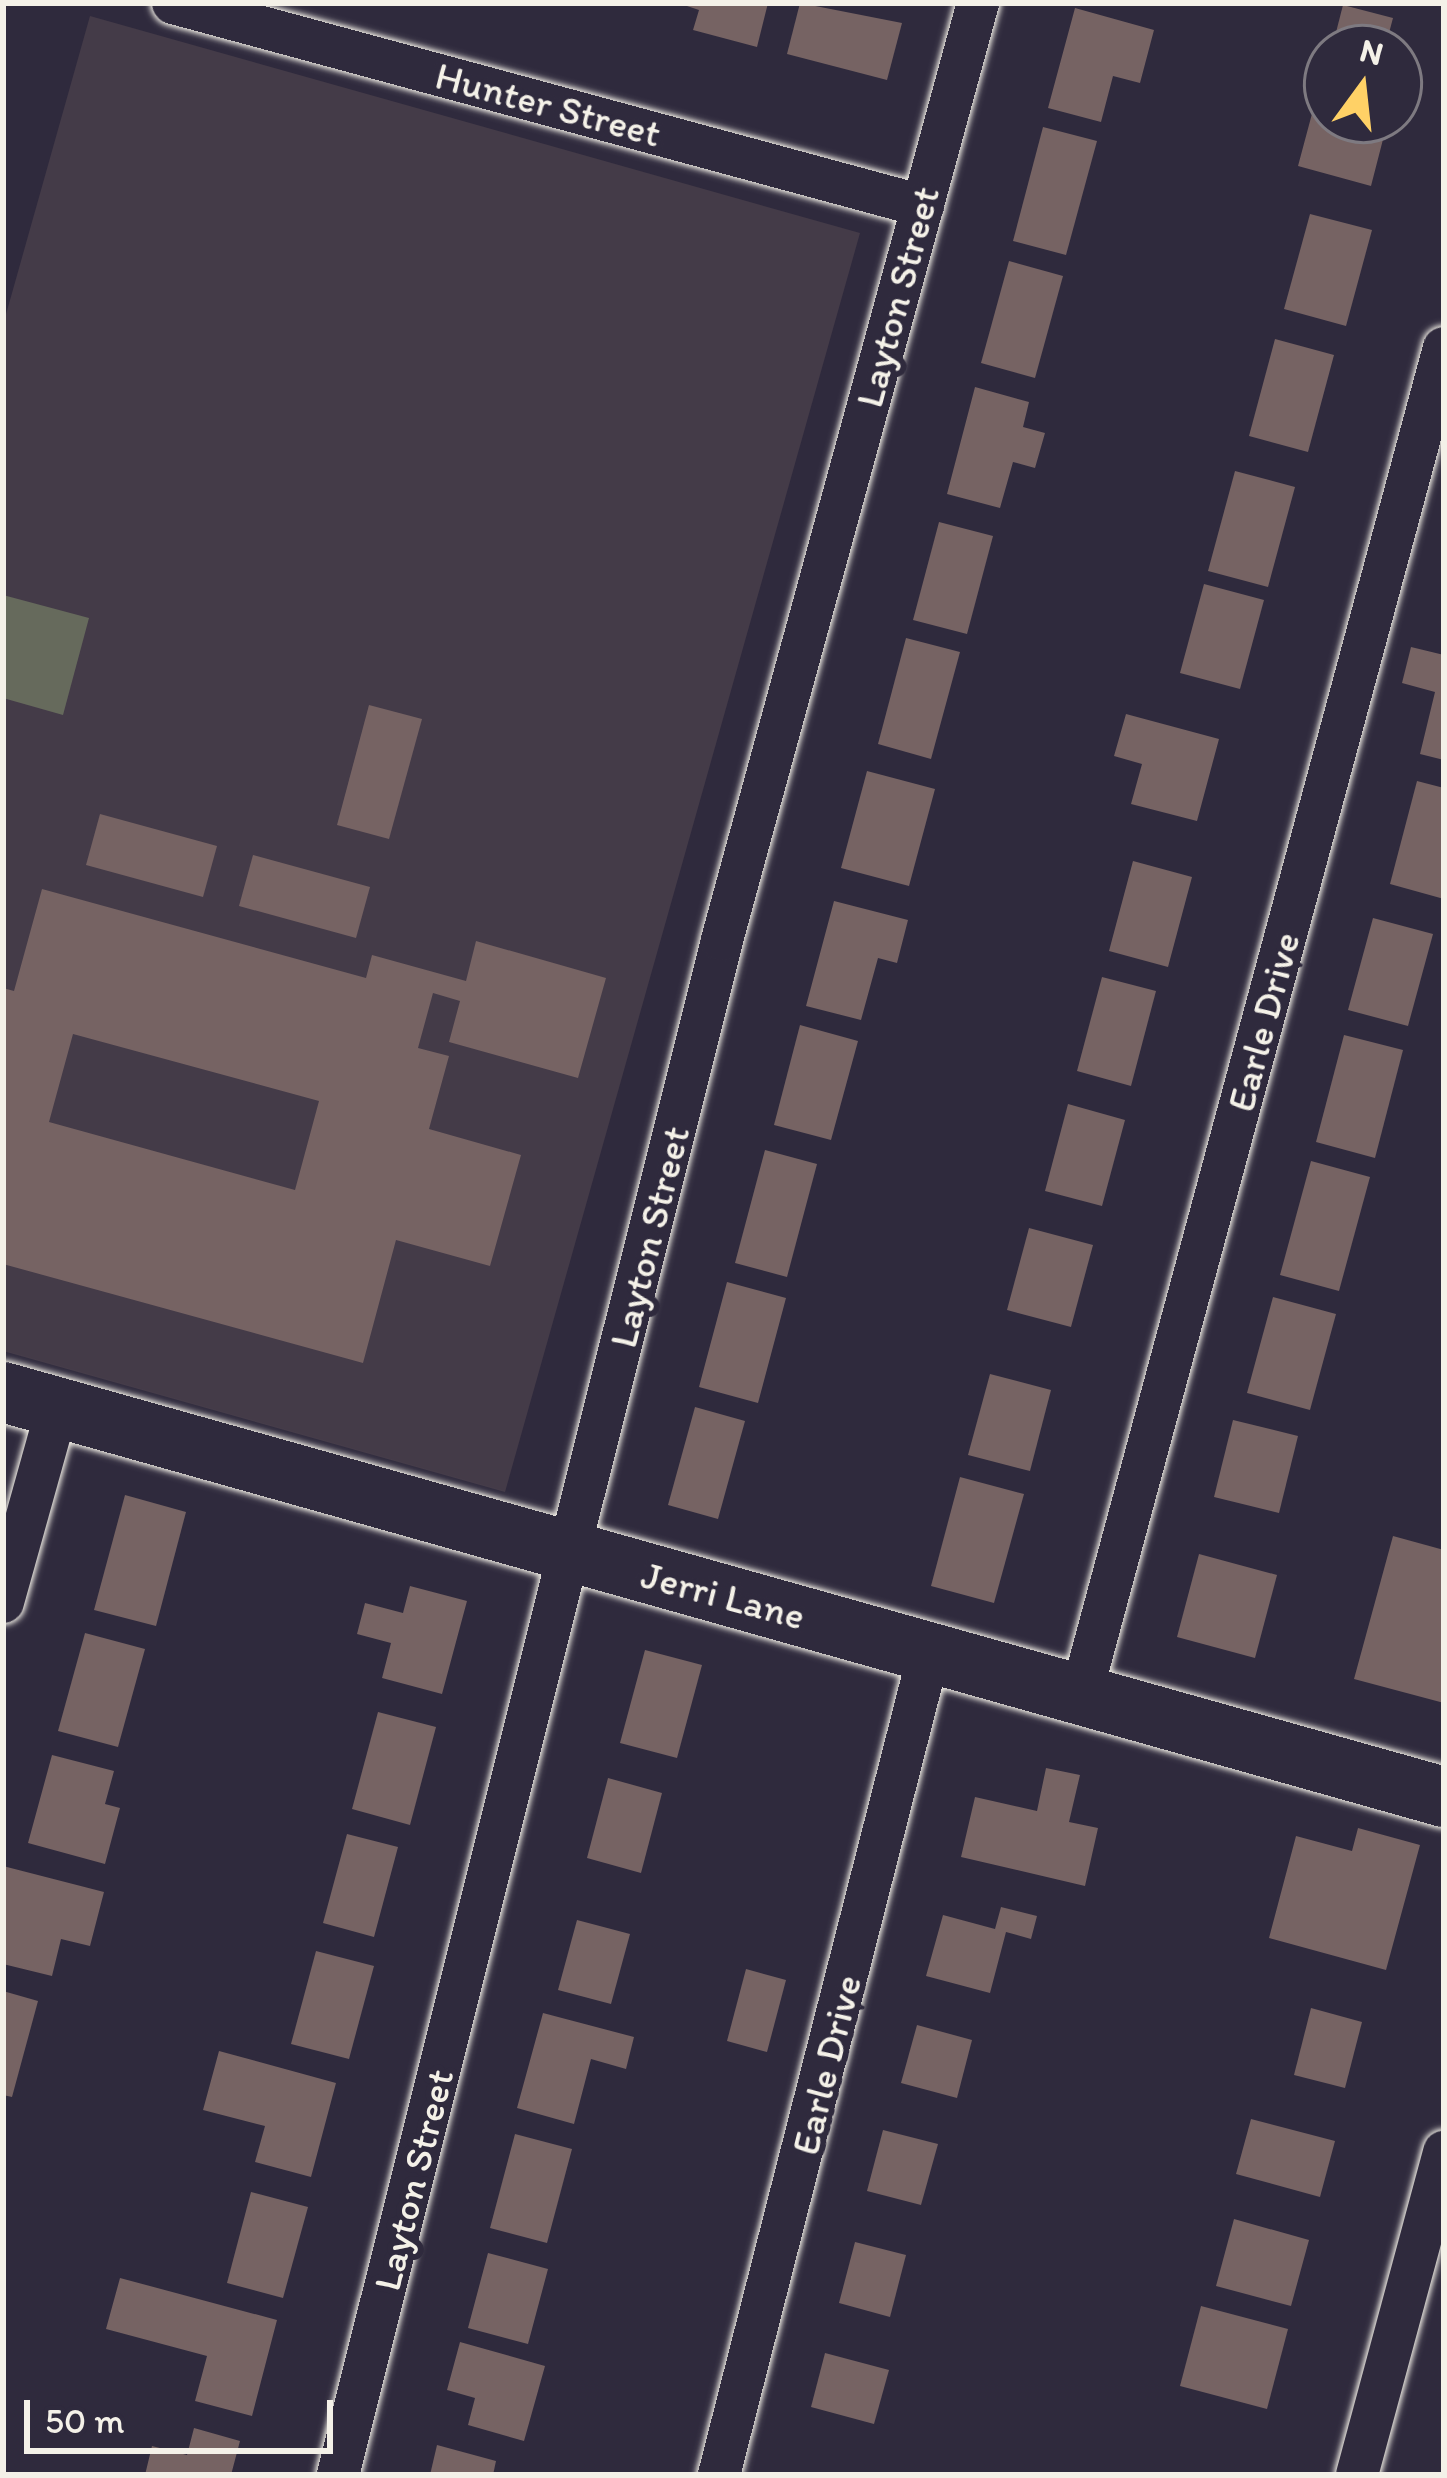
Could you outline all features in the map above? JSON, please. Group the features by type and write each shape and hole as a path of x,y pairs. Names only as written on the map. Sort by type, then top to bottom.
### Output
{"street":[{"name":"Hunter Street","path":"173,3 923,206"},
{"name":"Layton Street","path":"338,2475 574,1556 722,940 979,3"},
{"name":"Earle Drive","path":"1082,1695 1444,348"},
{"name":"Jerri Lane","path":"30,1400 1444,1797"},
{"path":"3,1602 30,1400"},
{"name":"Earle Drive","path":"719,2475 929,1653"},
{"path":"1357,2475 1444,2152"}],"shaded area":[{"path":"90,16 860,233 505,1492 3,1351 3,325"}],"green space":[{"path":"3,595 89,618 63,715 3,698"}],"building":[{"path":"678,3 768,3 757,47 693,30 699,10"},
{"path":"800,3 902,23 887,80 787,54"},
{"path":"1343,5 1393,18 1391,24 1338,24"},
{"path":"1075,8 1154,30 1140,83 1113,76 1101,122 1048,108"},
{"path":"1043,127 1097,141 1066,255 1013,241"},
{"path":"1304,144 1382,144 1371,186 1298,166"},
{"path":"1310,214 1372,230 1346,326 1284,309"},
{"path":"1009,261 1063,276 1035,378 981,363"},
{"path":"1275,339 1334,355 1308,452 1249,436"},
{"path":"975,387 1029,402 1023,427 1045,433 1035,468 1013,462 1000,508 947,494"},
{"path":"1235,471 1295,487 1268,587 1208,571"},
{"path":"939,522 993,536 967,634 913,620"},
{"path":"1204,584 1264,600 1240,689 1180,673"},
{"path":"906,638 960,652 931,759 878,744"},
{"path":"1411,647 1444,655 1444,760 1420,754 1435,692 1402,683"},
{"path":"369,705 422,719 389,839 337,825"},
{"path":"1126,714 1219,739 1197,821 1131,804 1142,764 1114,756"},
{"path":"867,771 935,789 909,886 841,868"},
{"path":"1417,781 1444,788 1444,899 1390,884"},
{"path":"100,814 217,846 203,897 86,865"},
{"path":"253,855 370,887 356,938 239,906"},
{"path":"1133,861 1192,877 1168,967 1109,951"},
{"path":"42,889 366,978 372,955 466,981 476,941 606,978 578,1078 449,1042 460,1001 433,993 418,1048 449,1056 429,1129 521,1155 490,1266 396,1240 363,1363 3,1264 3,988 14,991","holes":["73,1034 319,1101 295,1190 49,1122"]},
{"path":"834,901 908,920 897,963 878,958 861,1020 806,1006"},
{"path":"1373,918 1433,934 1408,1026 1348,1010"},
{"path":"1102,977 1156,991 1131,1086 1077,1071"},
{"path":"800,1025 858,1041 831,1140 774,1125"},
{"path":"1344,1035 1403,1050 1375,1158 1316,1142"},
{"path":"1068,1104 1125,1120 1102,1206 1045,1191"},
{"path":"765,1150 817,1164 787,1277 735,1263"},
{"path":"1311,1161 1370,1177 1339,1291 1280,1275"},
{"path":"1029,1228 1093,1245 1071,1327 1007,1310"},
{"path":"727,1282 786,1298 758,1403 699,1387"},
{"path":"1273,1297 1336,1314 1310,1410 1247,1393"},
{"path":"990,1374 1051,1390 1030,1471 968,1455"},
{"path":"695,1407 745,1421 718,1519 668,1505"},
{"path":"1233,1420 1298,1436 1279,1513 1214,1497"},
{"path":"960,1477 1024,1494 994,1603 931,1586"},
{"path":"125,1495 186,1512 156,1626 94,1610"},
{"path":"1393,1536 1444,1550 1444,1703 1354,1679"},
{"path":"1199,1554 1277,1575 1255,1658 1177,1637"},
{"path":"410,1586 467,1601 442,1694 382,1678 391,1643 357,1634 365,1603 403,1613"},
{"path":"85,1633 145,1649 118,1747 58,1731"},
{"path":"645,1650 702,1665 677,1758 620,1743"},
{"path":"378,1712 436,1727 410,1825 352,1809"},
{"path":"52,1755 114,1771 105,1804 120,1808 105,1864 28,1843"},
{"path":"1046,1768 1080,1775 1069,1822 1098,1828 1085,1886 961,1857 975,1797 1037,1811"},
{"path":"608,1778 662,1793 641,1873 587,1858"},
{"path":"1358,1828 1420,1845 1386,1970 1269,1938 1296,1836 1352,1851"},
{"path":"347,1834 398,1847 374,1937 323,1923"},
{"path":"3,1866 104,1892 90,1946 61,1939 52,1976 3,1964"},
{"path":"1001,1907 1037,1916 1031,1939 1006,1932 990,1993 926,1976 943,1915 995,1929"},
{"path":"577,1920 630,1934 611,2004 558,1990"},
{"path":"316,1951 374,1966 349,2059 291,2044"},
{"path":"746,1969 786,1980 767,2052 727,2041"},
{"path":"3,1991 38,2001 12,2097 3,2095"},
{"path":"1311,2008 1362,2022 1345,2088 1294,2075"},
{"path":"543,2013 634,2037 626,2069 591,2059 574,2124 517,2108"},
{"path":"917,2025 972,2040 957,2098 901,2083"},
{"path":"219,2051 336,2083 311,2177 255,2162 265,2126 203,2110"},
{"path":"1251,2119 1335,2141 1320,2197 1236,2174"},
{"path":"883,2130 938,2144 921,2205 867,2191"},
{"path":"515,2134 572,2149 547,2243 490,2228"},
{"path":"251,2192 308,2207 283,2298 227,2283"},
{"path":"1234,2219 1309,2240 1291,2306 1216,2286"},
{"path":"855,2242 906,2255 890,2317 839,2303"},
{"path":"488,2253 548,2269 528,2344 468,2328"},
{"path":"120,2278 277,2320 252,2416 195,2401 207,2356 106,2329"},
{"path":"1201,2306 1288,2329 1267,2409 1180,2386"},
{"path":"460,2342 545,2366 524,2441 468,2425 475,2398 447,2390"},
{"path":"825,2353 889,2370 874,2424 811,2407"},
{"path":"194,2428 240,2441 231,2475 145,2475 152,2446 187,2455"},
{"path":"437,2445 496,2461 493,2475 430,2475"}]}
